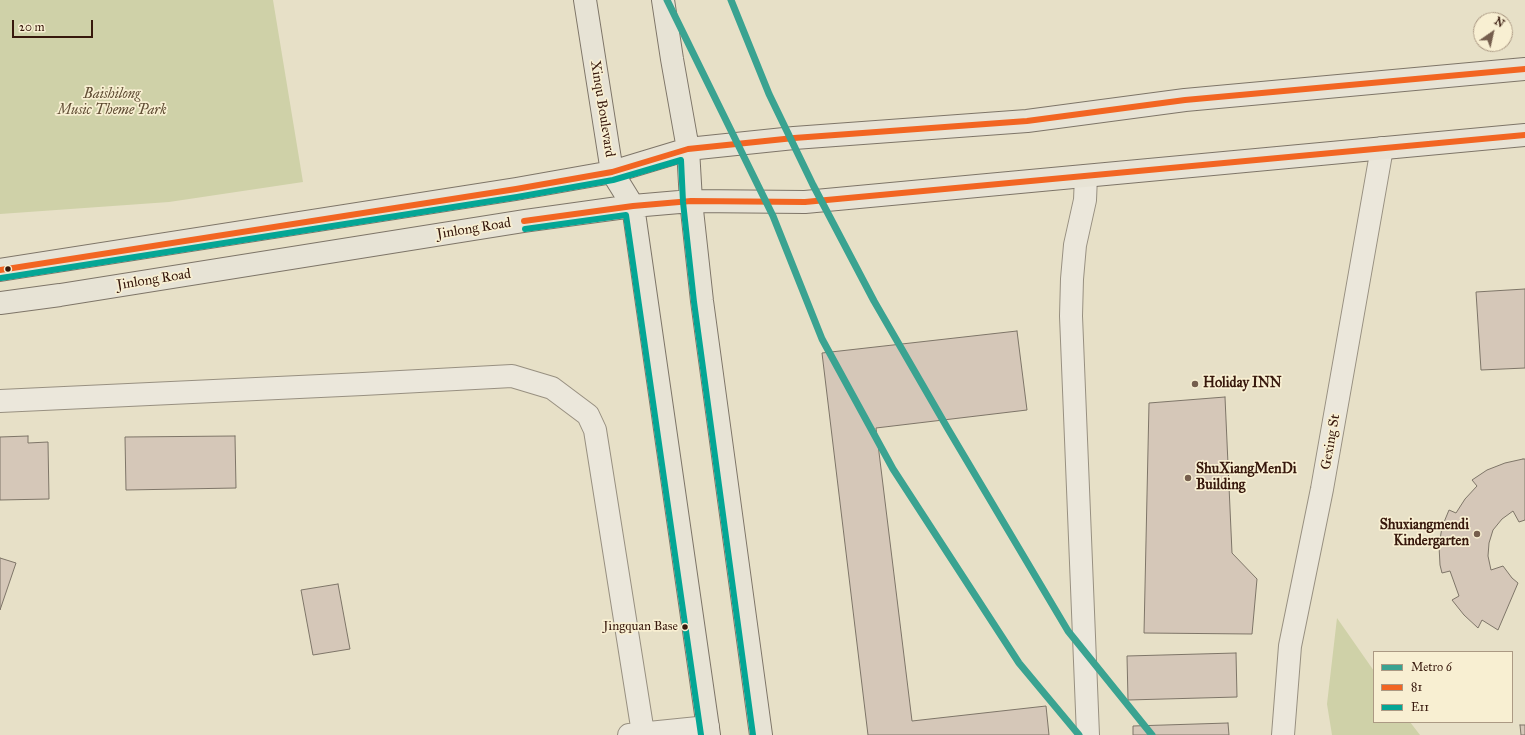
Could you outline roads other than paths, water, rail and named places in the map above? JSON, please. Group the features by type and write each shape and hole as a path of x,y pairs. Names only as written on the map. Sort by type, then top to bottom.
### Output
{"main road":[{"name":"Xinqu Boulevard","path":"586,0 612,172 633,206 709,731"},
{"path":"664,0 672,60 688,149 691,201 702,301 761,735"},
{"path":"0,270 612,172 688,149 794,138 1027,121 1185,100 1525,69"},
{"name":"Jinlong Road","path":"0,303 60,296 524,221 633,206 691,201 805,202 1525,135"}],"street":[{"name":"Gexing St","path":"1284,735 1290,646 1324,482 1382,148"},
{"path":"1086,176 1085,200 1075,245 1071,316 1088,735"},
{"path":"0,401 355,385 512,376 552,388 588,415 595,430 636,734 709,731"}],"metro line":[{"name":"6","path":"667,0 773,216 822,339 893,469 1019,663 1079,735"},
{"name":"6","path":"731,0 769,94 813,185 874,301 1068,631 1152,735"}],"place":[{"name":"Holiday INN","path":"1195,384"},
{"name":"ShuXiangMenDi Building","path":"1188,478"},
{"name":"Shuxiangmendi Kindergarten","path":"1477,534"},
{"name":"Jingquan Base","path":"685,627"}],"park label":[{"name":"Baishilong Music Theme Park","path":"112,104"}]}
